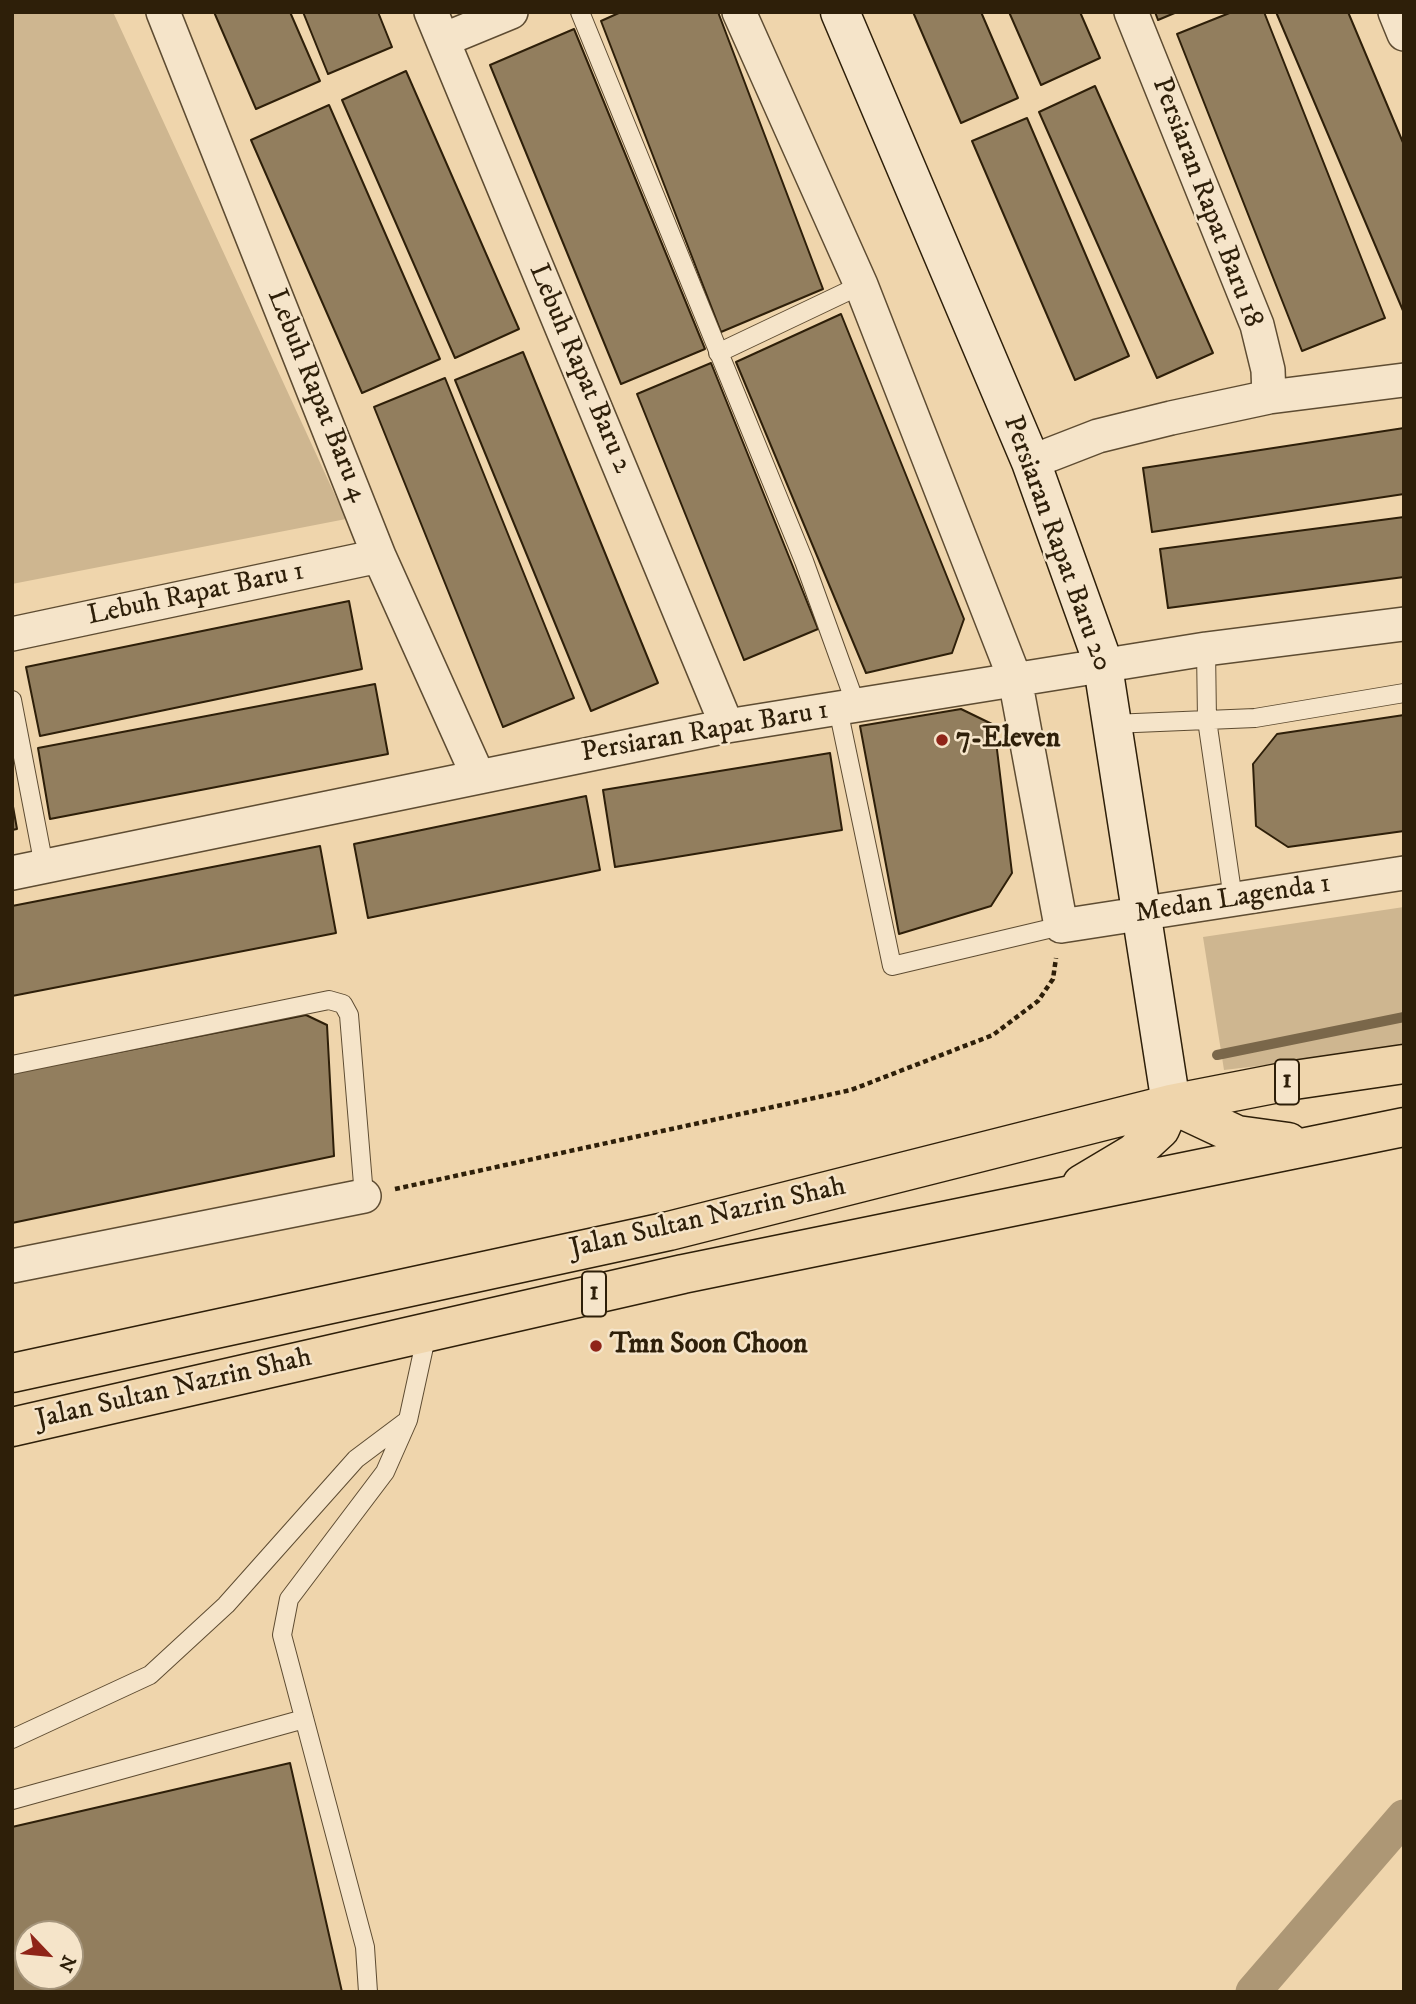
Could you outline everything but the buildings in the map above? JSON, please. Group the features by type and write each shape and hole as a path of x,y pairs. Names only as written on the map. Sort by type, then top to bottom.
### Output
{"highway":[{"name":"Jalan Sultan Nazrin Shah","path":"12,1373 669,1231 1171,1104 1294,1080 1404,1064"},
{"path":"1052,1200 1134,1153 1160,1129 1171,1104 1237,1135 1316,1144"},
{"name":"Jalan Sultan Nazrin Shah","path":"12,1427 683,1273 1404,1127"}],"street":[{"name":"Lebuh Rapat Baru 4","path":"163,12 379,556 478,776"},
{"path":"437,26 511,12"},
{"path":"739,12 861,285 1015,679 1061,926"},
{"name":"Persiaran Rapat Baru 20","path":"840,12 1031,462 1104,667 1140,916 1171,1104"},
{"name":"Persiaran Rapat Baru 18","path":"1131,12 1256,325 1268,370 1269,397"},
{"path":"1395,12 1404,34"},
{"name":"Lebuh Rapat Baru 2","path":"437,26 727,726"},
{"path":"1031,462 1098,436 1269,397 1404,380"},
{"name":"Lebuh Rapat Baru 1","path":"12,634 379,556"},
{"name":"Persiaran Rapat Baru 1","path":"28,870 727,726 1206,649 1404,624"},
{"name":"Medan Lagenda 1","path":"1061,926 1140,916 1404,873"},
{"path":"12,1266 363,1196"}],"lane":[{"path":"580,12 804,561 847,707 892,966 1061,926"},
{"path":"718,353 861,285"},
{"path":"1206,649 1207,720 1233,899"},
{"path":"1112,724 1255,718 1404,693"},
{"path":"12,700 28,870"},
{"path":"12,1065 329,1000 343,1004 349,1015 363,1196"},
{"path":"368,1992 365,1947 282,1635 289,1599 385,1472 408,1420 427,1333"},
{"path":"12,1739 150,1675 226,1605 356,1459 408,1420"},
{"path":"12,1800 304,1719"}],"path":[{"path":"363,1196 851,1090 993,1035 1038,1001 1053,979 1061,926"}],"shaded area":[{"path":"12,12 113,12 346,519 12,584"},
{"path":"1404,907 1404,1049 1224,1070 1203,937"}],"waterway":[{"path":"1217,1055 1404,1017"},
{"path":"1253,1992 1404,1817"}],"place":[{"name":"7-Eleven","path":"942,740"},
{"name":"Tmn Soon Choon","path":"596,1346"}]}
